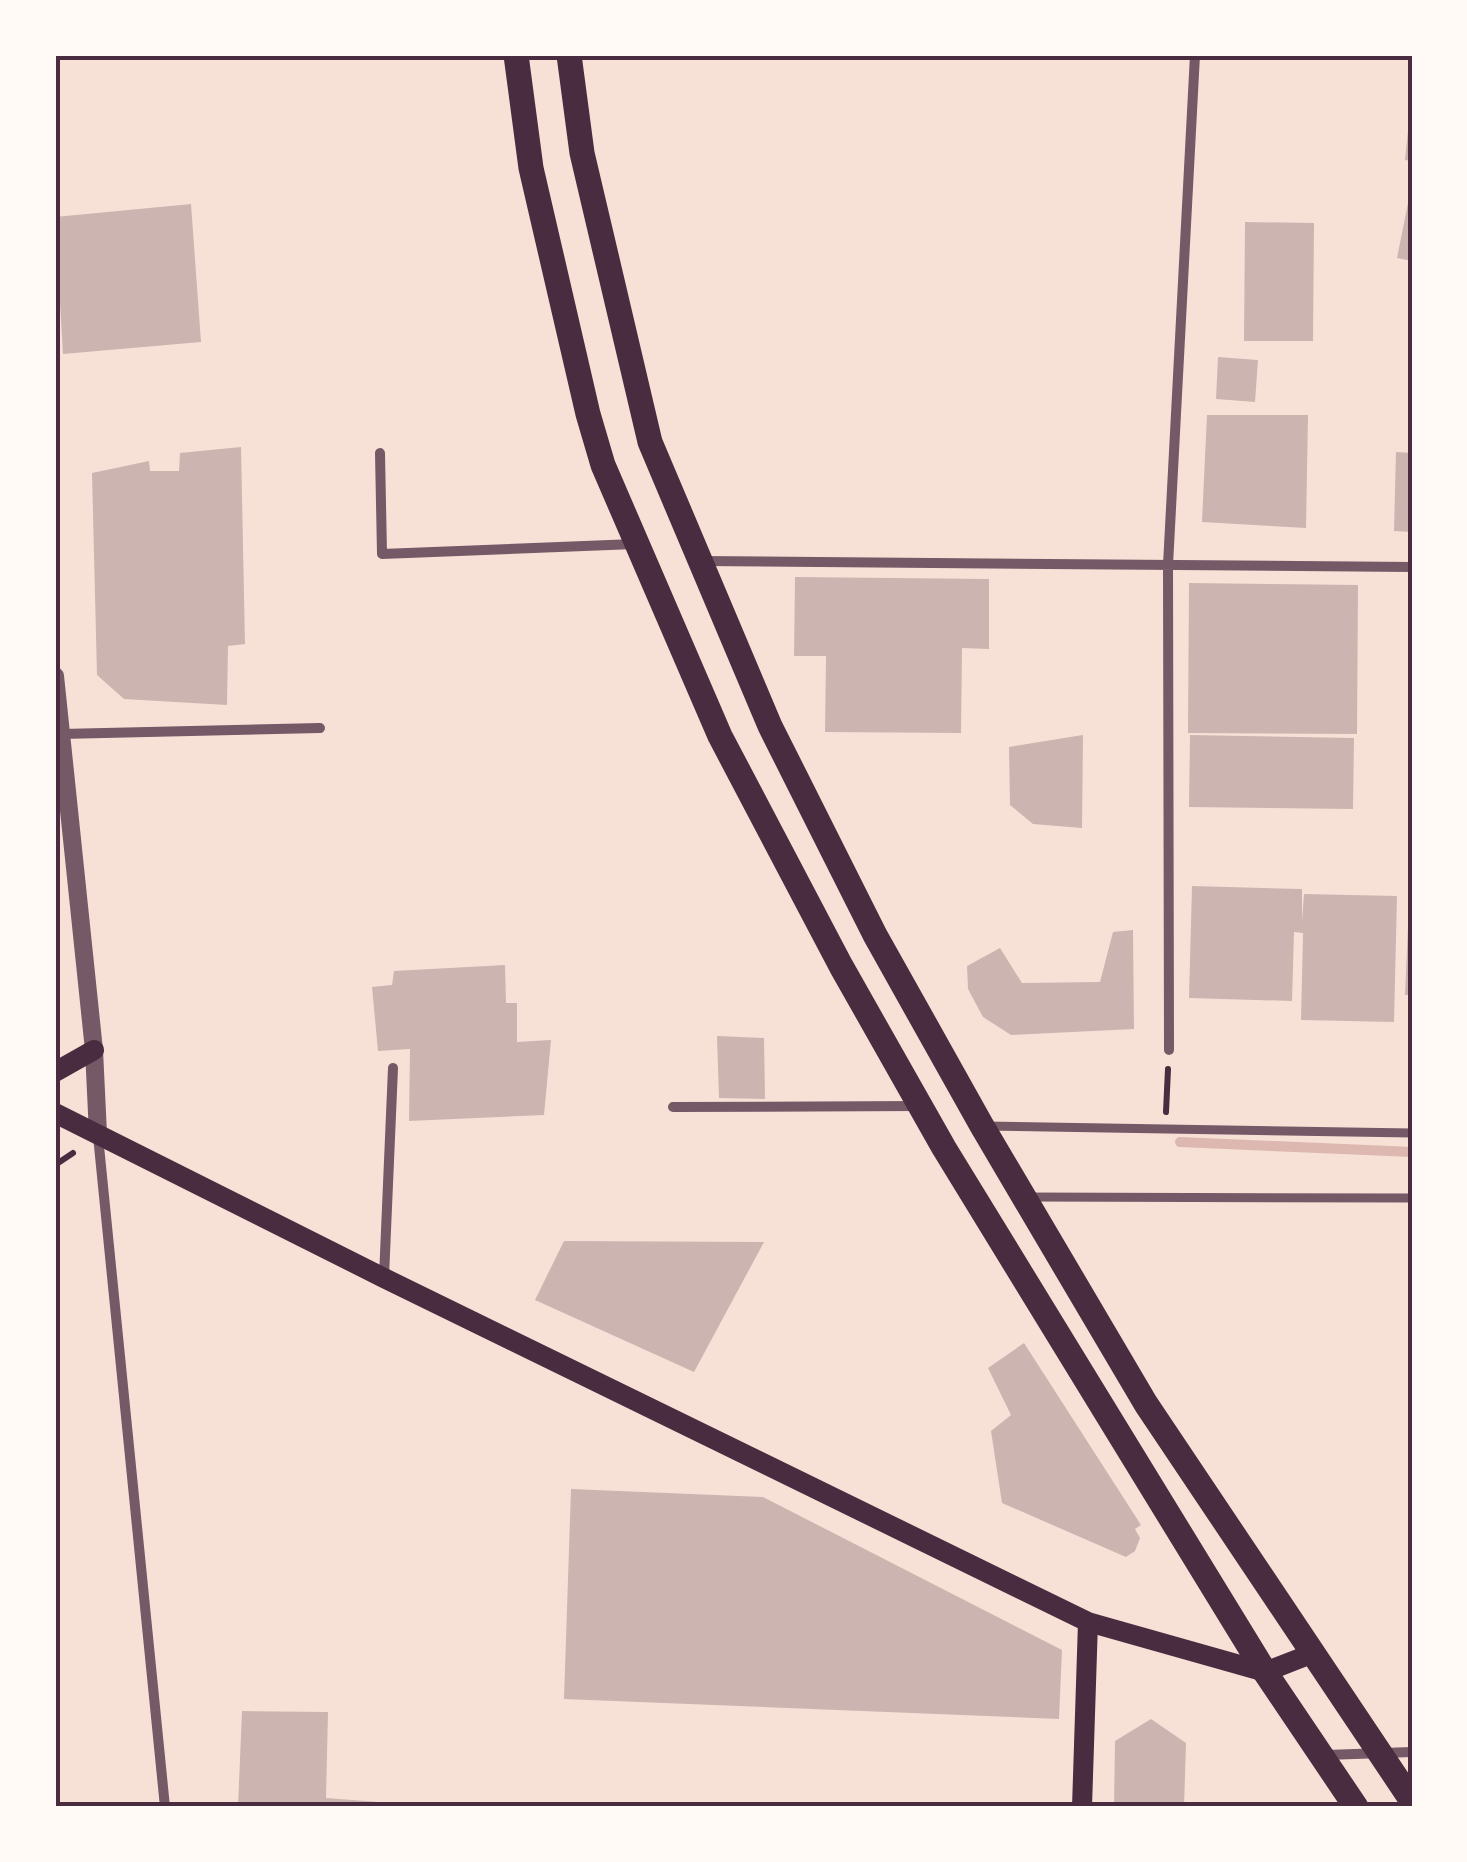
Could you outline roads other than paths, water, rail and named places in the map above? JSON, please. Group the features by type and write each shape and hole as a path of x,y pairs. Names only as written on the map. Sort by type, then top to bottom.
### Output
{"main road":[{"path":"516,55 532,168 603,466 720,736 920,1106 1265,1672 1356,1807"},
{"path":"569,55 582,153 650,442 787,761 874,935 1146,1404 1412,1801"},
{"path":"55,1072 94,1050"},
{"path":"55,1112 384,1278 1088,1622 1265,1672 1310,1654"},
{"path":"1082,1807 1088,1622"}],"street":[{"path":"1169,1050 1168,565 1195,55"},
{"path":"380,453 382,554 637,544"},
{"path":"700,561 1412,568"},
{"path":"55,676 166,1807"},
{"path":"61,734 320,728"},
{"path":"384,1278 393,1068"},
{"path":"673,1107 920,1106"},
{"path":"982,1126 1412,1134"},
{"path":"1024,1196 1412,1198"},
{"path":"1320,1756 1412,1752"}],"waterway":[{"path":"1180,1142 1412,1152"}]}
